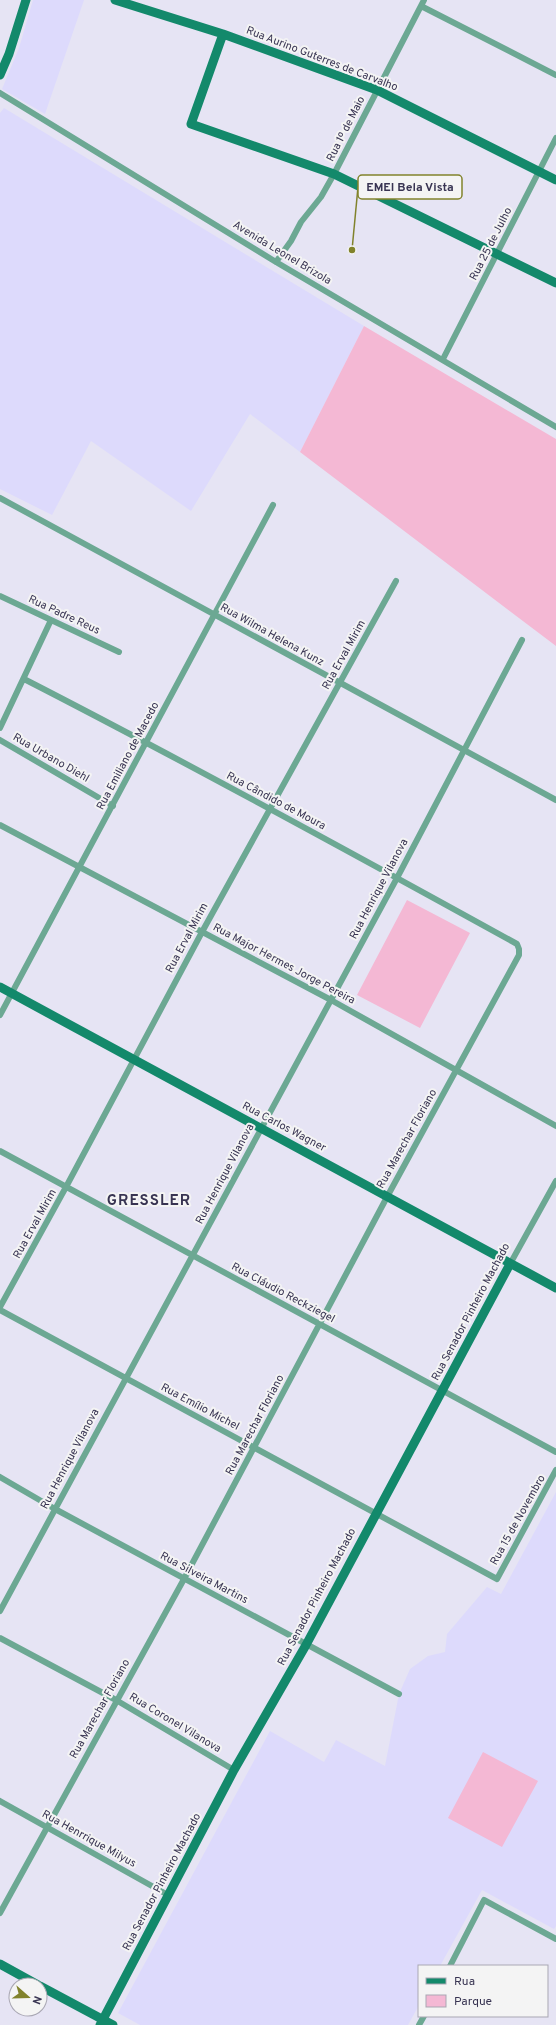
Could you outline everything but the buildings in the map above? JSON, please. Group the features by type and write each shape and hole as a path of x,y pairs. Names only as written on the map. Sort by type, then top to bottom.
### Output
{"street":[{"path":"1,68 26,0"},
{"name":"Rua Aurino Guterres de Carvalho","path":"115,0 223,34 377,90 556,180"},
{"path":"422,3 556,75"},
{"name":"Rua 1º de Maio","path":"276,262 291,241 301,222 321,197 334,174 422,3"},
{"path":"223,34 191,124 334,174 556,283"},
{"name":"Avenida Leonel Brizola","path":"0,93 276,262 443,359 556,427"},
{"name":"Rua 25 de Julho","path":"443,359 556,138"},
{"name":"Rua Wilma Helena Kunz","path":"0,498 82,544 215,614 556,800"},
{"name":"Rua Emiliano de Macedo","path":"0,1015 273,505"},
{"name":"Rua Erval Mirim","path":"0,1307 202,932 396,581"},
{"name":"Rua Padre Reus","path":"0,596 119,652"},
{"path":"0,728 51,620"},
{"name":"Rua Henrique Vilanova","path":"0,1611 397,878 522,640"},
{"name":"Rua Cândido de Moura","path":"24,679 147,742 518,944"},
{"name":"Rua Urbano Diehl","path":"0,740 113,806"},
{"name":"Rua Major Hermes Jorge Pereira","path":"0,826 331,1000 556,1126"},
{"name":"Rua Marechar Floriano","path":"0,1913 184,1579 387,1197 519,955 520,949 518,944"},
{"name":"Rua Carlos Wagner","path":"0,987 556,1288"},
{"name":"Rua Cláudio Reckziegel","path":"0,1152 556,1452"},
{"name":"Rua Senador Pinheiro Machado","path":"102,2022 234,1770 306,1645 442,1390 556,1181"},
{"name":"Rua Emílio Michel","path":"0,1310 497,1579"},
{"name":"Rua 15 de Novembro","path":"497,1579 556,1470"},
{"name":"Rua Silveira Martins","path":"0,1477 55,1509 399,1694"},
{"name":"Rua Coronel Vilanova","path":"0,1638 116,1700 234,1770"},
{"name":"Rua Henrrique Milyus","path":"0,1800 168,1895"},
{"path":"451,1965 484,1900 556,1938"},
{"path":"0,1964 23,1977"},
{"path":"48,1991 102,2022 113,2025"}],"shaded area":[{"path":"33,0 84,0 45,114 2,89 19,48"},
{"path":"4,108 364,326 300,452 250,414 191,511 91,441 52,515 0,489 0,113"},
{"path":"556,1492 556,1926 554,1929 482,1890 441,1965 418,1965 418,2007 408,2025 140,2025 118,2013 270,1731 324,1762 336,1740 385,1766 399,1694 410,1669 428,1656 445,1652 447,1634 487,1587 501,1594"}],"green space":[{"path":"364,326 556,439 556,646 300,452"},
{"path":"407,900 470,933 420,1028 357,995"},
{"path":"483,1752 538,1781 502,1847 448,1818"}],"place":[{"name":"EMEI Bela Vista","path":"352,250"}],"district":[{"name":"GRESSLER","path":"149,1201"}]}
